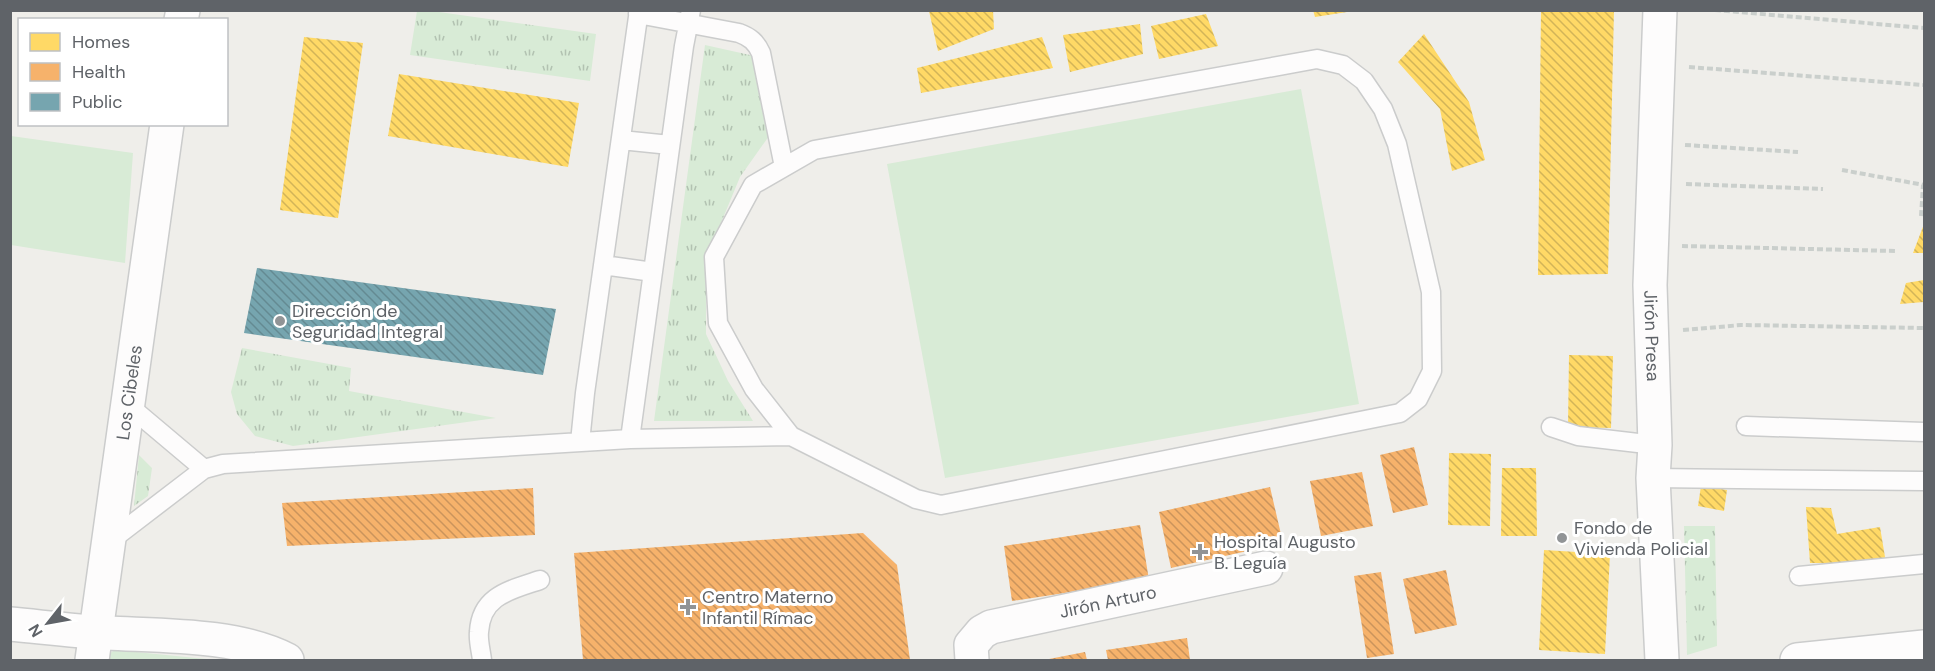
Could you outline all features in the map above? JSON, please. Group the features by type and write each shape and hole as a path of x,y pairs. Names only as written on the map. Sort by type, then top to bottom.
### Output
{"street":[{"name":"Jirón Presa","path":"1660,10 1650,285 1655,445 1653,478 1662,660"},
{"name":"Los Cibeles","path":"94,646 167,126"},
{"name":"Jirón Arturo","path":"972,660 971,645 982,632 991,627 1266,568"},
{"path":"10,624 94,646 177,637 240,644 271,652 286,660"},
{"path":"1797,660 1924,647"}],"lane":[{"path":"580,442 638,12 690,16 747,36 756,44 761,53 784,167"},
{"path":"630,439 690,16"},
{"path":"1317,59 1343,65 1364,81 1383,109 1397,144 1431,292 1432,371 1418,399 1400,413 941,505 916,499 791,436 754,389 718,323 714,257 753,184 814,150 1317,59"},
{"path":"621,140 670,145"},
{"path":"603,265 653,272"},
{"path":"128,405 204,469"},
{"path":"1746,426 1924,432"},
{"path":"1551,427 1578,436 1655,445"},
{"path":"110,541 204,469 223,465 630,439 791,436"},
{"path":"1653,478 1924,481"},
{"path":"1799,576 1924,564"},
{"path":"482,660 479,632 482,616 489,603 500,594 540,580"}],"path":[{"path":"1715,10 1924,28"},
{"path":"1658,65 1924,85"},
{"path":"1656,143 1798,152"},
{"path":"1842,170 1924,185 1921,216"},
{"path":"1654,182 1823,189"},
{"path":"1652,246 1895,251"},
{"path":"1652,333 1741,325 1924,328"}],"green space":[{"path":"417,11 432,11 596,34 590,81 410,55"},
{"path":"705,45 759,57 769,136 740,177 706,259 706,334 728,381 753,421 654,421"},
{"path":"1301,89 1359,404 945,478 887,164"},
{"path":"11,136 133,153 125,263 11,245"},
{"path":"242,348 351,368 349,391 496,418 293,446 255,436 237,414 231,392"},
{"path":"139,455 152,468 148,496 134,506"},
{"path":"1684,526 1715,526 1717,646 1687,655"},
{"path":"113,651 126,651 216,660 102,660"}],"building: Homes":[{"path":"993,10 994,29 938,51 929,11"},
{"path":"1313,10 1347,10 1347,12 1315,17"},
{"path":"1541,10 1614,10 1608,274 1538,275"},
{"path":"1206,14 1218,46 1159,59 1151,26"},
{"path":"1140,24 1143,54 1070,72 1063,35"},
{"path":"1424,34 1469,102 1485,160 1452,171 1440,109 1398,62"},
{"path":"304,37 363,43 338,218 280,210"},
{"path":"1042,37 1053,68 921,93 917,68"},
{"path":"399,74 579,103 568,167 388,136"},
{"path":"1924,224 1924,253 1913,253"},
{"path":"1924,280 1924,302 1900,304 1906,283"},
{"path":"1569,355 1613,356 1611,428 1568,427"},
{"path":"1449,453 1491,454 1490,526 1448,525"},
{"path":"1502,468 1536,468 1537,536 1501,536"},
{"path":"1701,486 1727,490 1724,511 1698,506"},
{"path":"1806,507 1831,508 1837,534 1880,527 1886,563 1810,563"},
{"path":"1544,550 1610,554 1605,654 1539,650"}],"building: Health":[{"path":"1414,447 1428,505 1393,513 1380,455"},
{"path":"1362,472 1373,526 1321,536 1310,481"},
{"path":"1270,487 1283,543 1171,568 1159,512"},
{"path":"533,488 535,535 287,546 282,503"},
{"path":"1140,525 1149,580 1012,601 1004,546"},
{"path":"863,533 897,565 910,660 583,660 574,553"},
{"path":"1446,570 1457,625 1415,634 1403,579"},
{"path":"1381,572 1394,654 1367,658 1354,576"},
{"path":"1187,638 1190,660 1108,660 1106,650"},
{"path":"1085,652 1087,660 1049,660 1049,659"}],"building: Public":[{"path":"257,268 556,309 543,375 244,333"}],"place":[{"name":"Dirección de Seguridad Integral","path":"280,321"},
{"name":"Fondo de Vivienda Policial","path":"1562,538"},
{"name":"Hospital Augusto B. Leguía","path":"1200,552"},
{"name":"Centro Materno Infantil Rímac","path":"688,607"}]}
